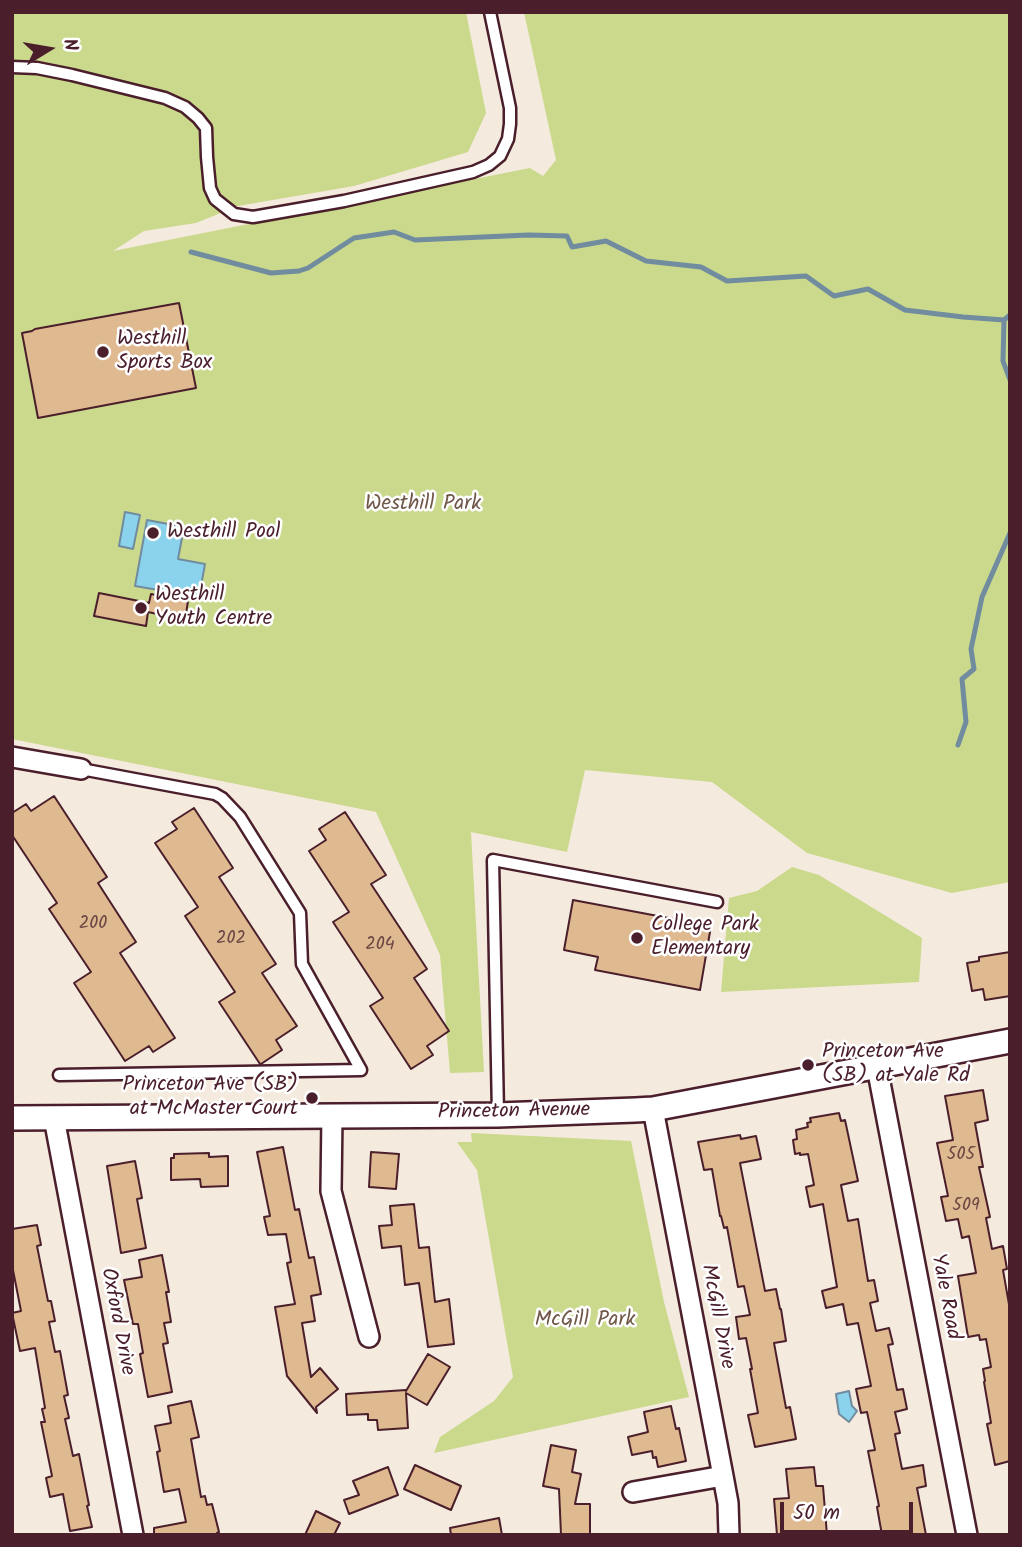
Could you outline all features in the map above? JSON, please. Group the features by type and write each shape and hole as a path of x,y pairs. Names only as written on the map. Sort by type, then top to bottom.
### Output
{"street":[{"path":"12,757 81,769"},
{"name":"Princeton Avenue","path":"12,1118 498,1115 653,1109 1010,1041"},
{"name":"Yale Road","path":"877,1067 967,1535"},
{"name":"McGill Drive","path":"653,1109 728,1503 729,1535"},
{"path":"332,1115 331,1191 369,1337"},
{"name":"Oxford Drive","path":"54,1118 134,1535"},
{"path":"633,1492 723,1476"}],"lane":[{"path":"12,67 37,68 72,75 165,98 185,107 206,128 210,188 215,199 233,214 253,217 344,201 473,172 489,165 500,156 508,139 510,108 490,12"},
{"path":"59,1075 361,1070 302,964 300,913 240,817 215,794 81,769"},
{"path":"498,1115 493,860 717,902"}],"green space":[{"name":"Westhill Park","path":"12,12 466,12 486,113 468,152 354,186 238,206 196,223 144,231 113,251 530,168 543,176 556,160 524,12 1010,12 1010,882 952,893 807,853 712,782 585,770 567,852 471,832 484,1072 450,1073 440,955 376,812 12,739"},
{"path":"792,867 819,875 922,938 919,982 721,992 729,898 757,891"},
{"name":"McGill Park","path":"471,1133 631,1141 664,1302 689,1397 434,1453 440,1437 494,1401 513,1377 477,1170 457,1142 472,1142"}],"water":[{"path":"125,512 140,515 133,549 119,546"},
{"path":"147,520 184,527 178,559 205,564 199,597 135,586"},
{"path":"849,1391 852,1406 857,1411 849,1422 839,1414 836,1394"}],"building":[{"name":"Westhill Sports Box","path":"179,303 196,388 38,418 22,333"},
{"name":"Westhill Youth Centre","path":"99,593 149,603 151,594 188,601 185,620 148,612 146,626 94,616"},
{"path":"54,796 107,877 98,883 136,942 120,953 175,1038 153,1052 149,1046 125,1061 74,983 91,972 49,909 57,903 12,835 12,813 26,804 31,811"},
{"path":"194,808 233,868 219,877 276,964 262,973 297,1026 276,1040 282,1050 261,1064 219,1002 235,992 185,916 198,907 155,843 177,829 172,822"},
{"path":"345,812 386,875 371,884 427,969 414,978 449,1031 427,1046 433,1055 411,1069 370,1006 383,998 333,922 349,912 309,851 326,840 319,829"},
{"name":"College Park Elementary","path":"573,900 711,926 700,990 595,970 598,957 564,950"},
{"path":"1010,952 1010,996 985,1000 983,989 972,991 967,963 979,961 979,957"},
{"path":"983,1090 988,1120 975,1123 983,1167 979,1167 990,1217 986,1218 992,1249 1003,1246 1007,1269 1003,1270 1010,1310 1010,1461 995,1465 987,1424 991,1423 983,1369 991,1367 986,1339 980,1340 979,1335 968,1337 958,1276 976,1273 969,1236 962,1238 958,1219 946,1221 941,1197 948,1196 937,1143 953,1140 945,1096"},
{"path":"839,1113 841,1121 845,1120 858,1181 841,1185 848,1221 858,1219 868,1281 874,1280 878,1301 870,1303 876,1331 889,1328 893,1344 888,1345 897,1390 903,1389 907,1409 895,1412 900,1433 895,1434 902,1469 923,1465 926,1486 917,1488 926,1535 882,1535 868,1451 875,1450 867,1412 861,1413 856,1389 871,1386 858,1323 847,1325 843,1304 826,1308 822,1291 837,1287 823,1204 810,1207 806,1187 814,1185 808,1154 795,1154 793,1140 797,1139 796,1130 808,1127 810,1118"},
{"path":"740,1135 741,1139 756,1136 761,1159 740,1163 765,1291 776,1289 781,1309 786,1341 774,1343 786,1408 790,1407 796,1439 755,1447 748,1415 758,1413 752,1369 746,1338 739,1339 736,1317 750,1315 744,1286 738,1287 727,1227 724,1228 720,1216 712,1169 704,1170 698,1142"},
{"path":"283,1147 295,1210 299,1209 309,1258 314,1257 321,1294 311,1296 315,1321 302,1323 311,1377 320,1368 338,1389 316,1407 317,1413 287,1376 275,1307 295,1304 287,1263 291,1262 286,1234 268,1235 264,1217 270,1216 257,1152"},
{"path":"371,1152 399,1154 396,1189 369,1187"},
{"path":"209,1153 209,1157 228,1156 228,1186 201,1187 200,1179 171,1180 171,1158 174,1158 174,1154"},
{"path":"135,1161 142,1198 137,1199 146,1248 121,1253 107,1166"},
{"path":"414,1204 419,1248 429,1247 435,1302 449,1299 454,1344 428,1347 419,1283 405,1285 401,1246 382,1248 379,1226 392,1225 390,1206"},
{"path":"37,1225 41,1245 37,1246 48,1301 51,1301 55,1321 49,1322 55,1352 60,1351 68,1395 64,1396 69,1418 65,1419 73,1456 79,1454 92,1527 70,1531 63,1494 50,1497 46,1478 52,1476 41,1422 45,1422 42,1409 45,1408 35,1348 20,1351 12,1313 21,1311 12,1265 12,1229"},
{"path":"162,1255 171,1322 164,1323 168,1343 163,1344 172,1392 148,1397 138,1324 133,1324 124,1280 142,1277 139,1260"},
{"path":"428,1354 450,1367 427,1405 406,1393 408,1428 378,1430 377,1420 368,1420 368,1414 347,1415 346,1394 406,1391"},
{"path":"191,1401 199,1437 191,1439 201,1497 205,1496 207,1505 212,1504 219,1532 218,1535 154,1535 154,1528 186,1522 179,1489 164,1492 155,1426 171,1423 168,1406"},
{"path":"671,1406 686,1461 658,1467 652,1451 632,1455 628,1437 648,1432 644,1412"},
{"path":"551,1445 576,1450 572,1472 581,1474 575,1504 590,1504 590,1535 561,1535 559,1489 543,1486"},
{"path":"415,1465 461,1486 451,1510 404,1489"},
{"path":"388,1467 398,1495 349,1514 344,1500 359,1495 353,1481"},
{"path":"814,1467 816,1486 823,1486 827,1535 777,1535 774,1499 789,1498 786,1469"},
{"path":"316,1511 340,1523 334,1535 305,1535"},
{"path":"499,1518 502,1535 451,1535 450,1528"}],"waterway":[{"path":"191,252 271,273 299,271 354,238 394,232 415,240 567,236 572,247 606,241 646,261 701,267 727,281 806,276 834,296 868,289 905,310 1004,320"},
{"path":"1010,315 1004,320 1003,361 1010,380"},
{"path":"958,745 966,722 962,679 974,669 971,649 982,597 1010,533"}],"place":[{"name":"Westhill Sports Box","path":"103,352"},
{"name":"Westhill Pool","path":"153,533"},
{"name":"Westhill Youth Centre","path":"141,608"},
{"name":"College Park Elementary","path":"637,938"},
{"name":"Princeton Ave (SB) at Yale Rd","path":"808,1065"},
{"name":"Princeton Ave (SB) at McMaster Court","path":"312,1098"}]}
